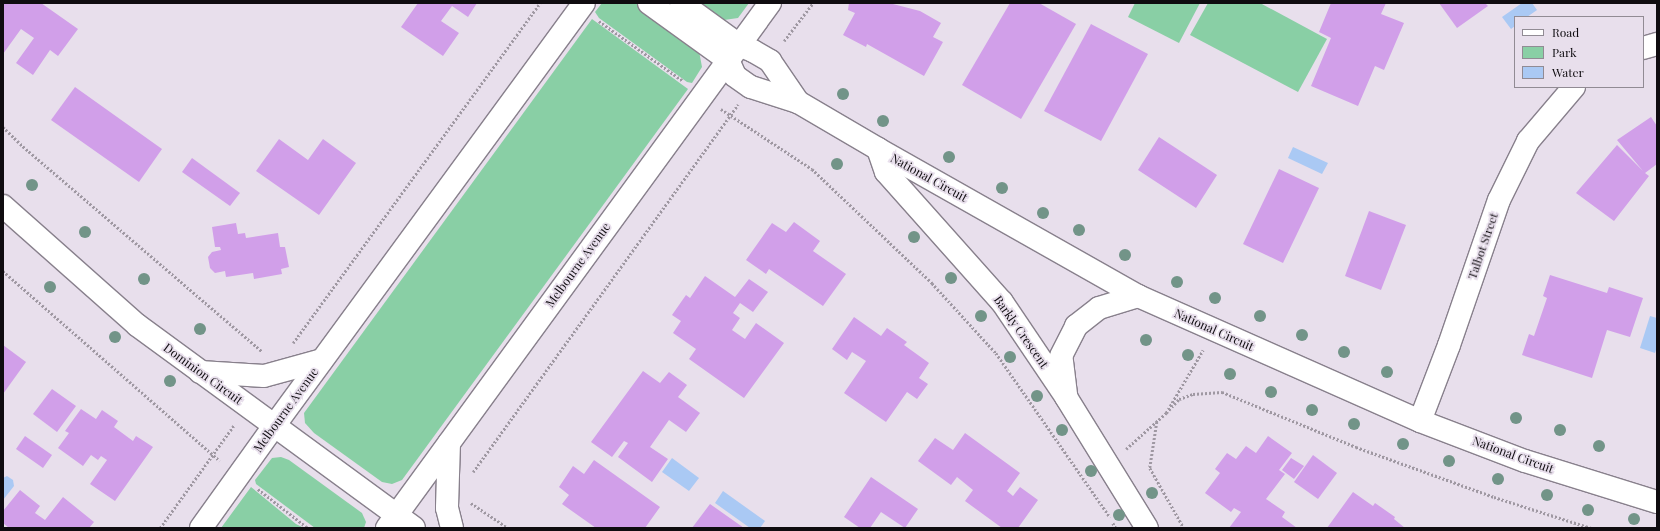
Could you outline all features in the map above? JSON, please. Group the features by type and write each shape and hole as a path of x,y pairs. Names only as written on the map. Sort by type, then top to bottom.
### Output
{"street":[{"name":"National Circuit","path":"649,3 734,52 753,50 770,61 798,102"},
{"name":"National Circuit","path":"681,3 734,52 735,76 751,87 798,102 1138,296 1420,421 1525,461 1657,502"},
{"name":"Melbourne Avenue","path":"392,521 770,3"},
{"name":"Melbourne Avenue","path":"201,528 582,5"},
{"path":"1644,48 1657,44"},
{"name":"Talbot Street","path":"1420,421 1449,345 1499,200 1528,142 1573,88"},
{"name":"Barkly Crescent","path":"878,149 886,172 1002,302 1066,397 1147,528"},
{"name":"Dominion Circuit","path":"3,206 137,325 274,426 392,521 414,528"},
{"path":"1066,397 1061,356 1076,326 1099,308 1138,296"},
{"path":"200,372 273,370 322,360"},
{"path":"449,443 447,508 452,528"}],"path":[{"path":"292,345 540,3"},
{"path":"770,61 812,3"},
{"path":"582,5 730,116 812,169 932,283 996,353 1116,528"},
{"path":"471,474 751,87"},
{"path":"3,126 32,154 273,370"},
{"path":"3,271 213,456 308,528"},
{"path":"1166,413 1215,330"},
{"path":"1108,466 1166,413 1179,399 1193,394 1222,392 1356,447 1494,497 1590,528"},
{"path":"160,528 213,456 247,406"},
{"path":"1157,421 1150,468 1184,528"},
{"path":"470,502 508,528"}],"green space":[{"path":"602,3 636,3 699,51 702,67 692,83 687,82 599,18 595,12"},
{"path":"700,3 749,3 738,18 724,20"},
{"path":"1135,3 1200,3 1179,43 1128,17"},
{"path":"1208,3 1260,3 1327,39 1298,92 1190,35"},
{"path":"592,19 688,89 402,480 392,484 382,482 314,433 305,423 304,413"},
{"path":"281,457 289,460 362,513 366,522 364,528 315,528 256,484 255,480 272,458"},
{"path":"251,487 296,524 304,528 221,528"}],"water":[{"path":"1522,3 1532,3 1537,10 1528,16 1514,16 1514,27 1511,29 1502,17"},
{"path":"1293,147 1328,163 1322,174 1288,158"},
{"path":"1650,316 1657,318 1657,347 1655,353 1640,348"},
{"path":"672,458 699,478 689,491 662,472"},
{"path":"7,476 13,480 14,486 3,500 3,478"},
{"path":"723,491 765,521 760,528 750,528 715,503"}],"building":[{"path":"3,3 41,3 78,29 58,56 50,50 33,75 16,63 34,38 21,29 3,54"},
{"path":"418,3 477,3 468,17 452,6 441,21 459,33 443,56 401,27"},
{"path":"849,3 889,3 920,11 941,23 933,37 943,42 924,76 867,44 866,47 843,35 855,13 848,10"},
{"path":"1010,3 1039,3 1076,24 1021,119 962,85"},
{"path":"1331,3 1386,3 1381,14 1404,23 1384,70 1375,66 1358,106 1311,86 1331,38 1319,32"},
{"path":"1439,3 1485,3 1488,6 1457,28"},
{"path":"1091,24 1148,54 1101,141 1044,111"},
{"path":"75,87 162,149 139,182 51,120"},
{"path":"1651,117 1657,126 1657,164 1645,173 1649,176 1614,221 1576,193 1617,145 1643,171 1617,140"},
{"path":"1159,137 1217,175 1196,208 1138,170"},
{"path":"279,139 308,160 323,139 356,163 319,215 256,171"},
{"path":"192,158 240,193 230,206 182,172"},
{"path":"1279,169 1319,188 1283,263 1243,244"},
{"path":"1369,211 1406,225 1381,290 1345,276"},
{"path":"794,222 820,241 813,251 846,274 823,306 769,269 766,274 746,260 772,223 786,232"},
{"path":"236,223 238,234 245,233 246,238 278,233 280,247 285,247 289,267 281,269 282,274 254,279 253,273 226,277 225,271 215,273 210,268 208,257 212,252 221,250 220,247 215,247 212,227"},
{"path":"1550,275 1607,293 1609,287 1643,298 1630,337 1607,330 1592,378 1522,355 1529,334 1534,336 1547,298 1543,296"},
{"path":"705,276 735,297 749,279 768,292 753,312 740,303 733,313 740,318 732,330 745,339 756,323 784,343 744,398 689,359 696,349 673,333 681,321 672,315 686,295 690,298"},
{"path":"854,317 881,336 887,328 907,342 904,345 929,363 919,378 928,384 917,399 907,392 886,422 844,393 866,361 852,352 847,360 832,349"},
{"path":"3,345 26,362 3,394"},
{"path":"643,371 660,383 669,372 687,385 678,397 700,413 686,432 669,420 650,447 668,459 652,482 618,457 628,443 624,441 612,457 591,442"},
{"path":"52,389 76,406 57,432 33,414"},
{"path":"81,409 96,419 102,410 118,421 114,427 133,441 136,436 153,447 115,501 90,484 107,460 101,456 98,460 91,455 83,466 58,448 69,433 65,431"},
{"path":"965,433 1020,473 1007,491 1013,496 1020,487 1038,500 1018,528 1002,528 965,501 973,490 957,477 951,485 918,461 935,438 953,450"},
{"path":"25,436 52,455 43,468 16,449"},
{"path":"1268,436 1292,453 1279,470 1285,474 1266,499 1285,512 1282,517 1297,528 1229,528 1241,512 1234,508 1231,512 1205,493 1220,473 1215,469 1227,453 1236,459 1246,446 1256,453"},
{"path":"1313,455 1337,473 1318,499 1294,482"},
{"path":"1291,458 1304,466 1294,479 1282,470"},
{"path":"594,460 660,507 645,528 596,528 562,504 569,495 559,487 573,466 584,474"},
{"path":"871,477 918,509 905,528 881,512 870,528 860,528 844,517"},
{"path":"20,490 40,506 35,513 45,520 63,497 94,522 89,528 9,528 3,523 3,511"},
{"path":"1353,492 1373,506 1375,503 1395,517 1394,519 1405,528 1327,528"},
{"path":"710,504 744,528 692,528"}]}
